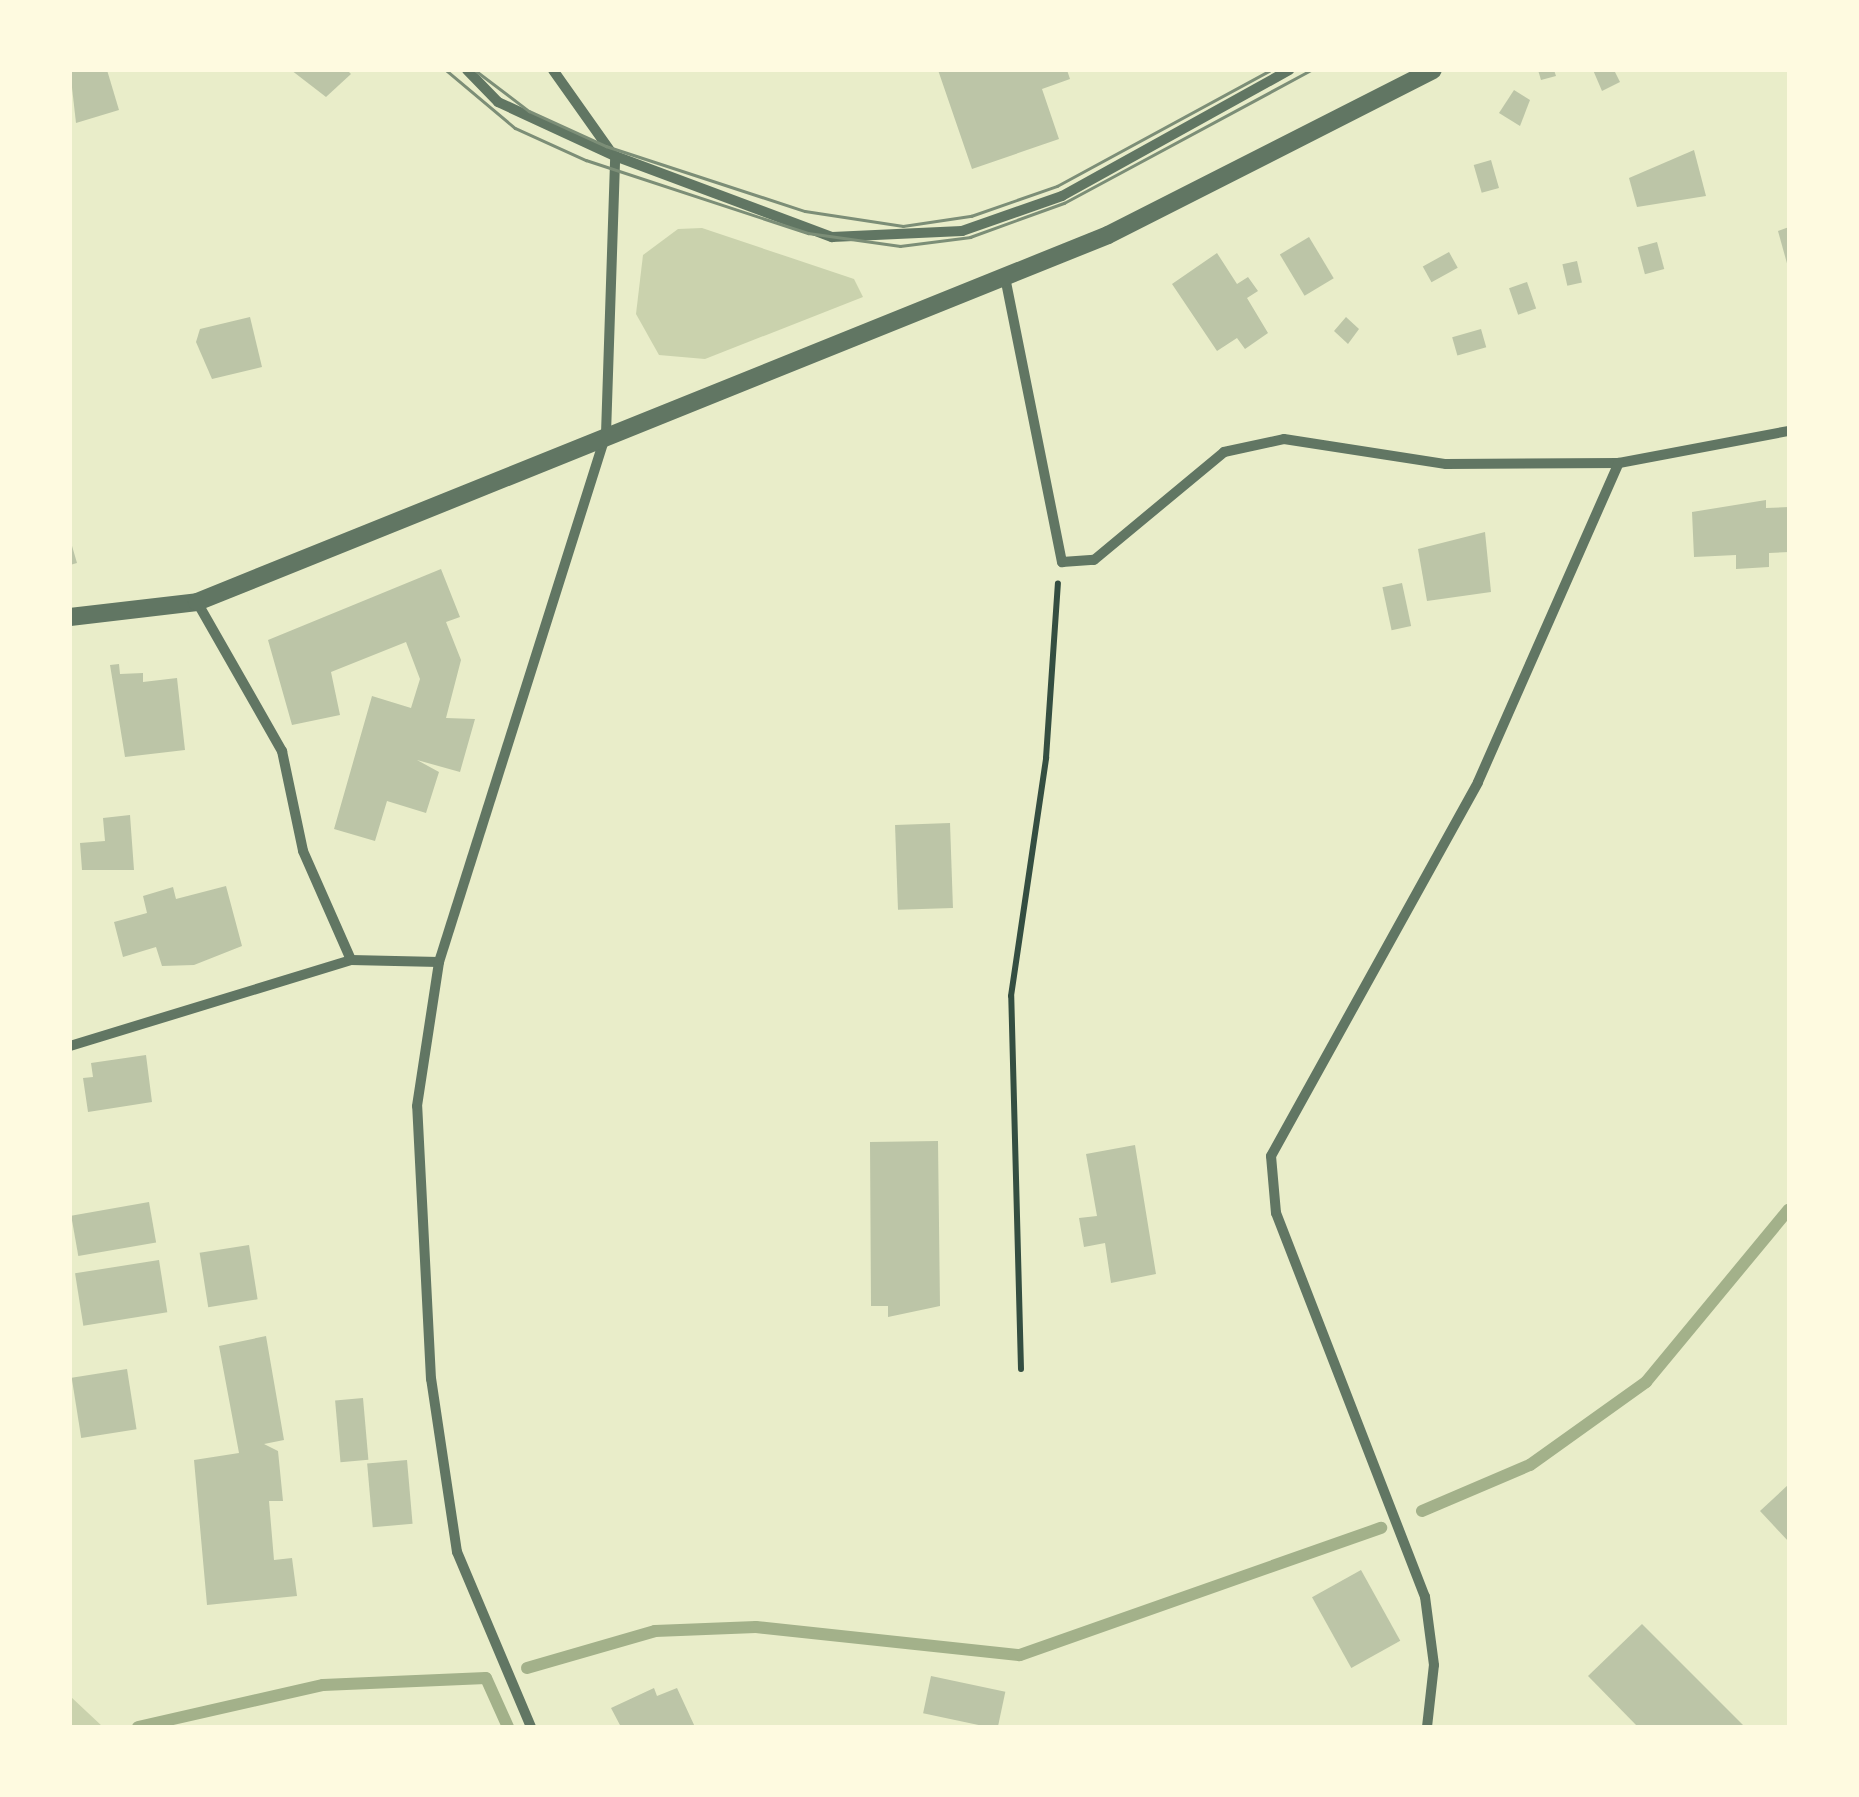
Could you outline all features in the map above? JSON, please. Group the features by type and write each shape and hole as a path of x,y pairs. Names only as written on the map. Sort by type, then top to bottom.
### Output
{"street":[{"path":"467,70 498,102 615,156 832,237 962,231 1062,196 1289,70"},
{"path":"531,1727 456,1552 432,1378 416,1106 439,962 606,434 615,156 552,70"},
{"path":"70,617 197,602 606,434 1005,277 1433,70"},
{"path":"1005,277 1062,562 1094,560 1224,452 1284,439 1446,464 1619,463 1789,431"},
{"path":"1427,1727 1434,1665 1424,1597 1276,1213 1272,1156 1478,782 1619,463"},
{"path":"197,602 282,751 304,851 351,960"},
{"path":"70,1046 351,960 439,962"}],"path":[{"path":"1021,1369 1010,996 1046,758 1062,562"}],"green space":[{"path":"702,228 854,279 863,297 705,359 659,355 636,314 643,255 678,229"},
{"path":"70,1696 103,1727 70,1727"}],"building":[{"path":"70,70 107,70 119,110 76,123"},
{"path":"291,70 347,70 351,74 326,97"},
{"path":"938,70 1067,70 1070,79 1042,89 1059,139 972,169"},
{"path":"1538,70 1554,70 1556,76 1541,80"},
{"path":"1593,70 1614,70 1620,82 1602,91"},
{"path":"1514,90 1530,100 1520,126 1499,113"},
{"path":"1694,150 1706,196 1637,207 1629,178"},
{"path":"1491,160 1499,188 1482,193 1474,165"},
{"path":"1789,227 1789,267 1788,267 1778,231"},
{"path":"1309,237 1334,278 1305,296 1280,255"},
{"path":"1657,242 1664,269 1645,274 1638,247"},
{"path":"1449,252 1458,268 1431,282 1423,267"},
{"path":"1217,253 1237,284 1248,277 1258,291 1247,298 1268,333 1245,349 1237,338 1217,351 1172,284"},
{"path":"1577,261 1582,282 1567,286 1562,264"},
{"path":"1527,282 1536,308 1518,315 1509,288"},
{"path":"250,317 262,367 212,379 196,342 200,329"},
{"path":"1346,317 1359,329 1348,344 1334,331"},
{"path":"1481,329 1486,347 1457,356 1452,337"},
{"path":"1766,500 1766,508 1789,507 1789,552 1769,553 1769,567 1736,569 1736,555 1694,557 1692,512"},
{"path":"1485,532 1491,592 1427,601 1418,549"},
{"path":"70,539 77,563 70,565"},
{"path":"441,569 460,617 446,622 461,660 446,718 475,719 460,772 417,760 439,772 426,813 387,801 375,841 334,829 372,696 411,708 420,679 406,642 331,672 340,715 292,725 268,640"},
{"path":"1402,583 1411,626 1392,630 1382,587"},
{"path":"119,664 120,674 143,673 143,682 177,678 185,750 125,757 110,665"},
{"path":"130,815 134,870 82,870 80,843 105,841 103,818"},
{"path":"950,823 953,908 898,910 895,825"},
{"path":"226,886 242,946 194,965 162,966 156,947 123,957 114,922 147,913 143,896 173,887 176,899"},
{"path":"146,1055 152,1102 88,1112 83,1078 93,1077 91,1063"},
{"path":"938,1141 940,1306 888,1317 888,1306 871,1306 870,1142"},
{"path":"1135,1145 1156,1274 1111,1283 1105,1243 1084,1247 1079,1218 1097,1216 1086,1154"},
{"path":"149,1202 156,1242 78,1256 71,1216"},
{"path":"249,1245 258,1299 208,1307 200,1253"},
{"path":"159,1260 167,1312 83,1326 75,1273"},
{"path":"266,1336 284,1440 264,1444 278,1451 283,1501 269,1501 274,1560 292,1558 297,1596 207,1605 194,1460 239,1453 219,1346"},
{"path":"127,1369 137,1429 81,1438 72,1378"},
{"path":"363,1398 368,1460 341,1462 335,1400"},
{"path":"407,1460 413,1524 373,1527 367,1463"},
{"path":"1789,1484 1789,1542 1760,1511"},
{"path":"1361,1570 1400,1641 1351,1668 1312,1597"},
{"path":"1642,1624 1745,1727 1638,1727 1588,1676"},
{"path":"931,1676 1005,1692 998,1727 923,1713"},
{"path":"654,1688 657,1696 677,1688 695,1727 621,1727 611,1708"}],"waterway":[{"path":"1422,1511 1530,1465 1646,1382 1789,1209"},
{"path":"527,1668 655,1631 756,1627 1020,1655 1381,1528"},
{"path":"138,1727 323,1685 486,1678 508,1727"}],"tram line":[{"path":"446,70 515,128 586,160 808,233 900,246 970,237 1064,203 1311,70"},
{"path":"475,70 529,111 606,146 805,211 903,226 971,216 1057,186 1271,70"}]}
